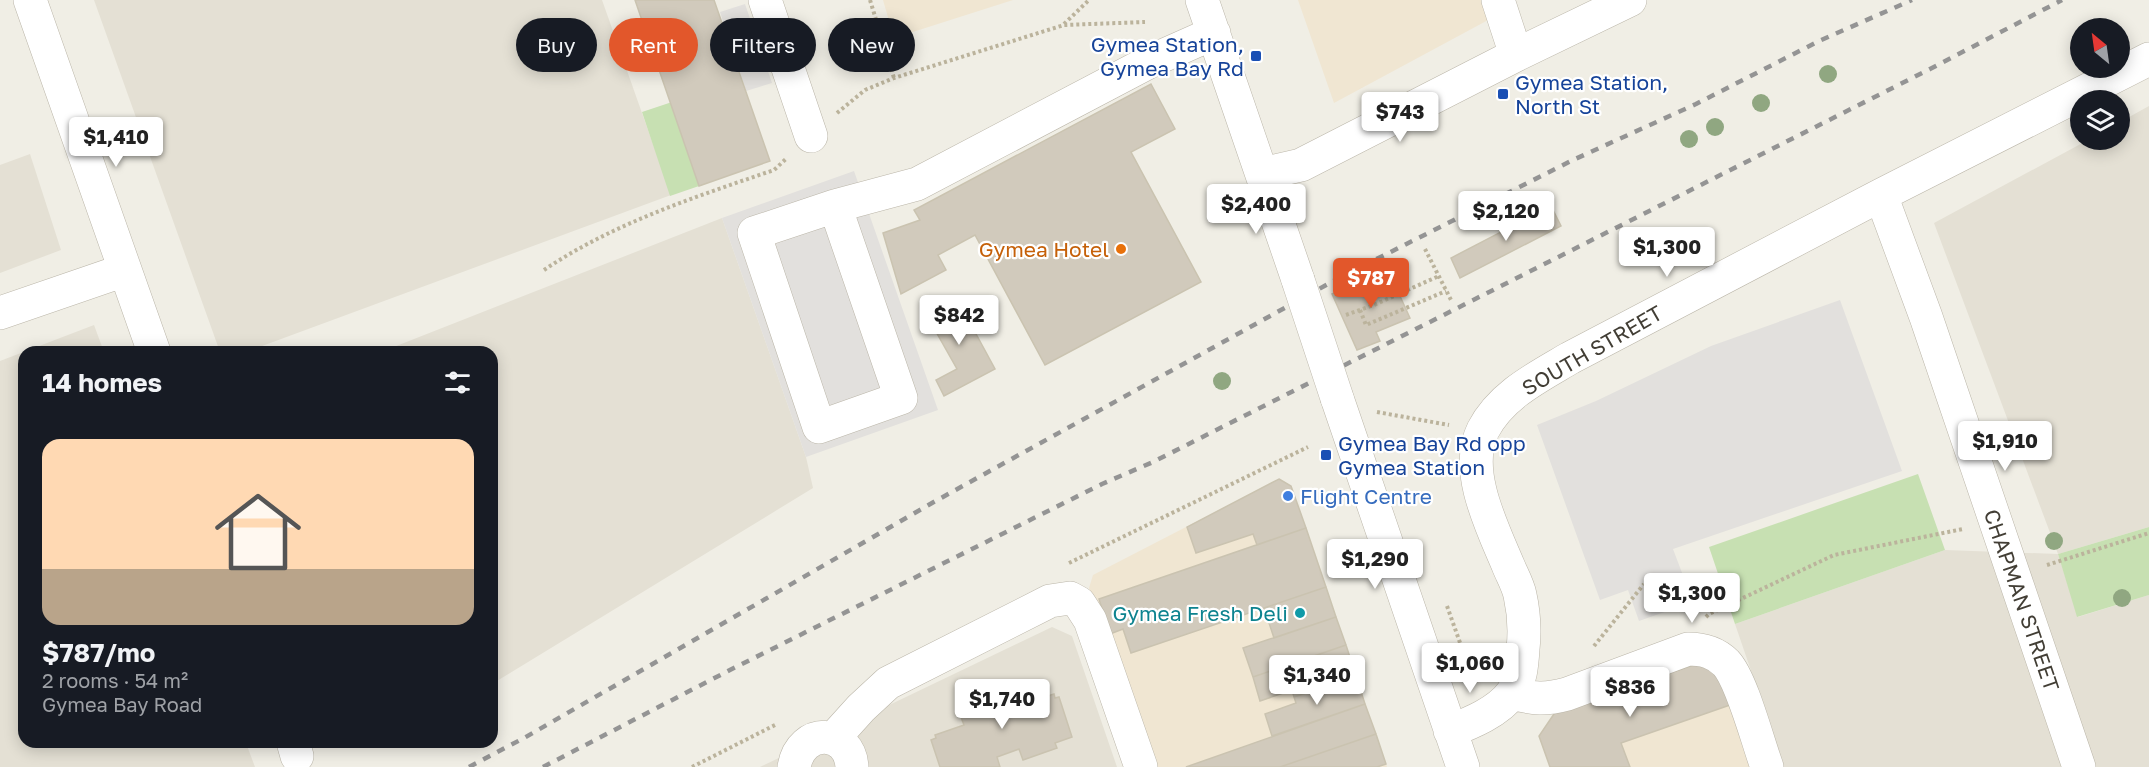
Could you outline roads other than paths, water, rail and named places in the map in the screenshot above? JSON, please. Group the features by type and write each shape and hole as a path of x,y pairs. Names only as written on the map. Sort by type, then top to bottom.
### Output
{"street":[{"path":"30,0 152,346"},
{"path":"765,0 811,136"},
{"path":"1202,0 1462,767"},
{"path":"1498,0 1516,55"},
{"path":"1262,174 1301,165 1516,55 1630,0"},
{"path":"835,206 900,398 819,427 754,233 835,206 917,184 1151,61 1214,33"},
{"name":"SOUTH STREET","path":"1450,731 1472,723 1493,710 1512,693 1522,670 1525,631 1520,593 1489,519 1480,489 1476,459 1482,431 1499,406 1527,384 1570,358 1881,195 2149,59"},
{"name":"CHAPMAN STREET","path":"1881,195 1926,316 2079,767"},
{"path":"0,313 125,270"},
{"path":"833,739 888,683 1050,601 1070,598 1079,603 1090,620 1141,767"},
{"path":"1512,693 1530,698 1548,699 1688,650 1700,649 1710,652 1726,663 1737,681 1767,767"},
{"path":"794,767 796,756 802,746 822,737 833,739 843,745 850,754 852,767"}],"railway":[{"path":"469,767 524,738 932,503 1337,279 1573,160 1696,104 1819,41 1912,0"},
{"path":"543,767 728,671 1102,484 1153,462 2062,0"}],"place":[{"name":"Gymea Station, Gymea Bay Rd","path":"1256,56"},
{"name":"Gymea Station, North St","path":"1503,94"},
{"name":"Gymea Hotel","path":"1121,249"},
{"name":"Gymea Bay Rd opp Gymea Station","path":"1326,455"},
{"name":"Flight Centre","path":"1288,496"},
{"name":"Gymea Fresh Deli","path":"1300,613"}]}
